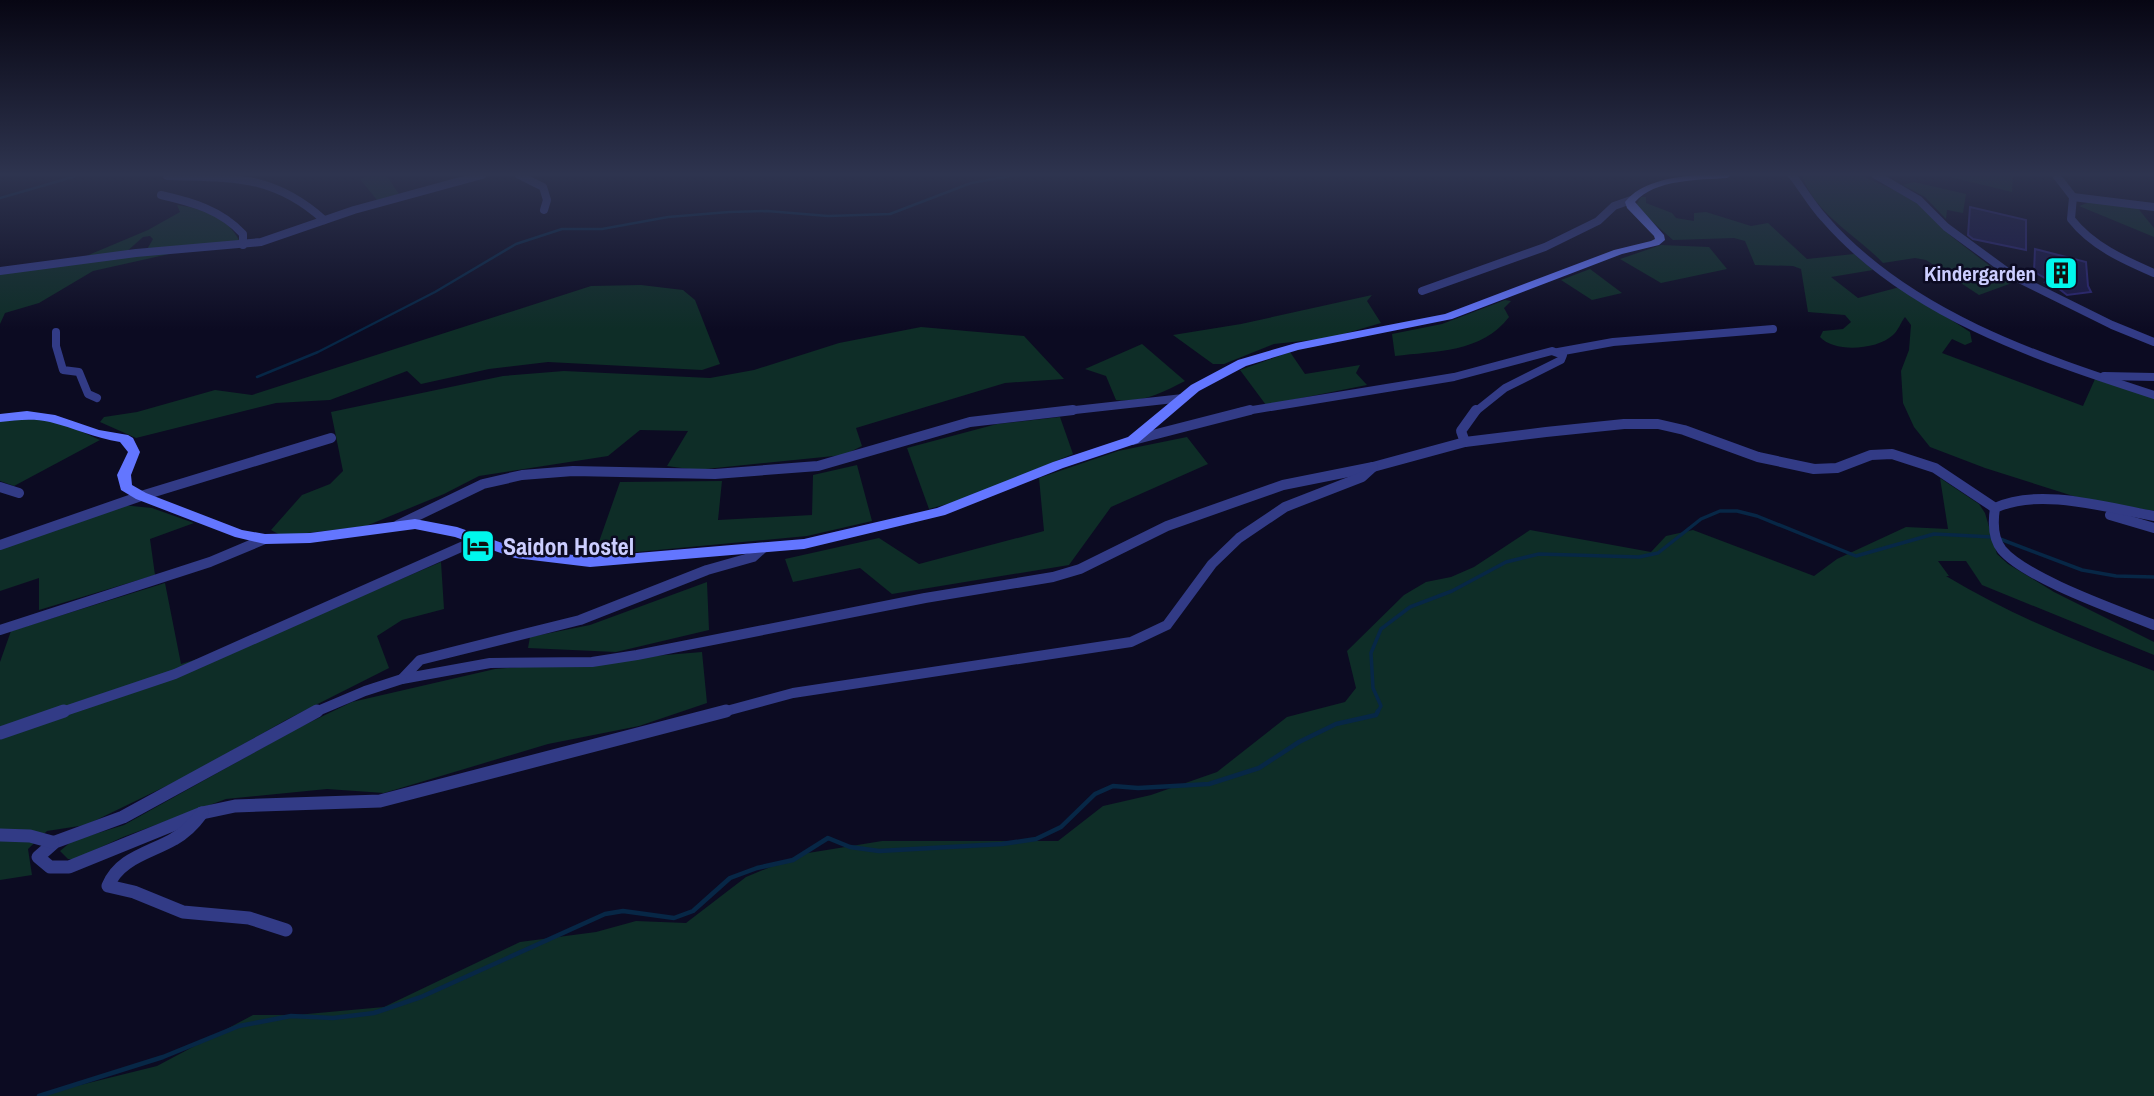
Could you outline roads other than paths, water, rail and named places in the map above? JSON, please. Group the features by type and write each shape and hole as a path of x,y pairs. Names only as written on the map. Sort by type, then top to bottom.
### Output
{"street":[{"path":"236,226 243,234 243,246"},
{"path":"0,271 136,253 243,246 277,238 308,226"},
{"path":"1422,291 1545,247 1588,226"},
{"path":"1133,440 1183,398 1217,374 1261,356 1448,317 1618,253 1658,242 1659,235 1650,226"},
{"path":"1831,226 1887,275 1986,334 2091,375 2154,395"},
{"path":"1945,226 2013,276 2112,325 2154,342"},
{"path":"2077,226 2113,253 2154,273"},
{"path":"0,418 40,416 128,441 132,446 133,459 124,475 124,483 141,496 240,534 265,539 310,538 398,525 436,527 515,553 590,562 804,544 940,512 1058,465 1133,440 1241,412 1454,377 1548,352 1613,342 1773,329"},
{"path":"56,332 56,346 63,370 79,372 88,394 97,398"},
{"path":"1465,442 1461,431 1474,414 1517,382 1561,360 1563,357 1559,352"},
{"path":"2091,375 2154,377"},
{"path":"398,525 483,484 523,475 573,471 715,474 818,466 970,422 1183,398"},
{"path":"1373,467 1362,477 1285,507 1239,538 1212,564 1167,625 1131,642 793,693 592,748 380,801 235,806 202,813 69,867 50,867 38,857 52,842 103,826 155,802 289,726 364,690 402,679 490,663 592,662 637,655 925,598 1053,577 1080,569 1167,526 1233,501 1314,477 1373,467 1465,442 1624,424 1658,424 1684,430 1748,454 1799,468 1838,468 1878,454 1908,458 1944,473 1994,512 1999,547 2007,556 2154,625"},
{"path":"0,545 141,496 331,438"},
{"path":"0,487 19,493"},
{"path":"1994,512 2002,502 2017,499 2075,503 2154,516"},
{"path":"2075,503 2154,528"},
{"path":"0,630 210,562 265,539"},
{"path":"0,733 175,674 477,540"},
{"path":"402,679 420,660 580,620 707,570 753,557 763,548"},
{"path":"202,813 186,831 124,866 110,879 108,886 137,893 189,914 250,917 269,921 286,930"},
{"path":"0,835 30,836 52,842"}],"waterway":[{"path":"257,377 318,352 435,292 516,244 562,229 618,226"},
{"path":"1377,713 1381,706 1373,688 1371,653 1381,629 1410,607 1452,591 1506,562 1539,554 1639,557 1658,553 1701,519 1720,511 1737,511 1757,516 1856,556 1934,534 1993,537"},
{"path":"2000,539 2082,570 2116,576 2154,577"},
{"path":"39,1096 163,1057 239,1026 291,1016 333,1018 374,1013 421,997 605,914 623,911 674,918 693,911 730,878 757,868 793,860 828,838 850,847 879,851 1002,844 1036,839 1061,827 1095,794 1113,786 1138,788 1209,784 1259,768 1299,742 1336,724 1377,713"}],"place":[{"name":"Kindergarden","path":"2061,273"},
{"name":"Saidon Hostel","path":"478,546"}]}
